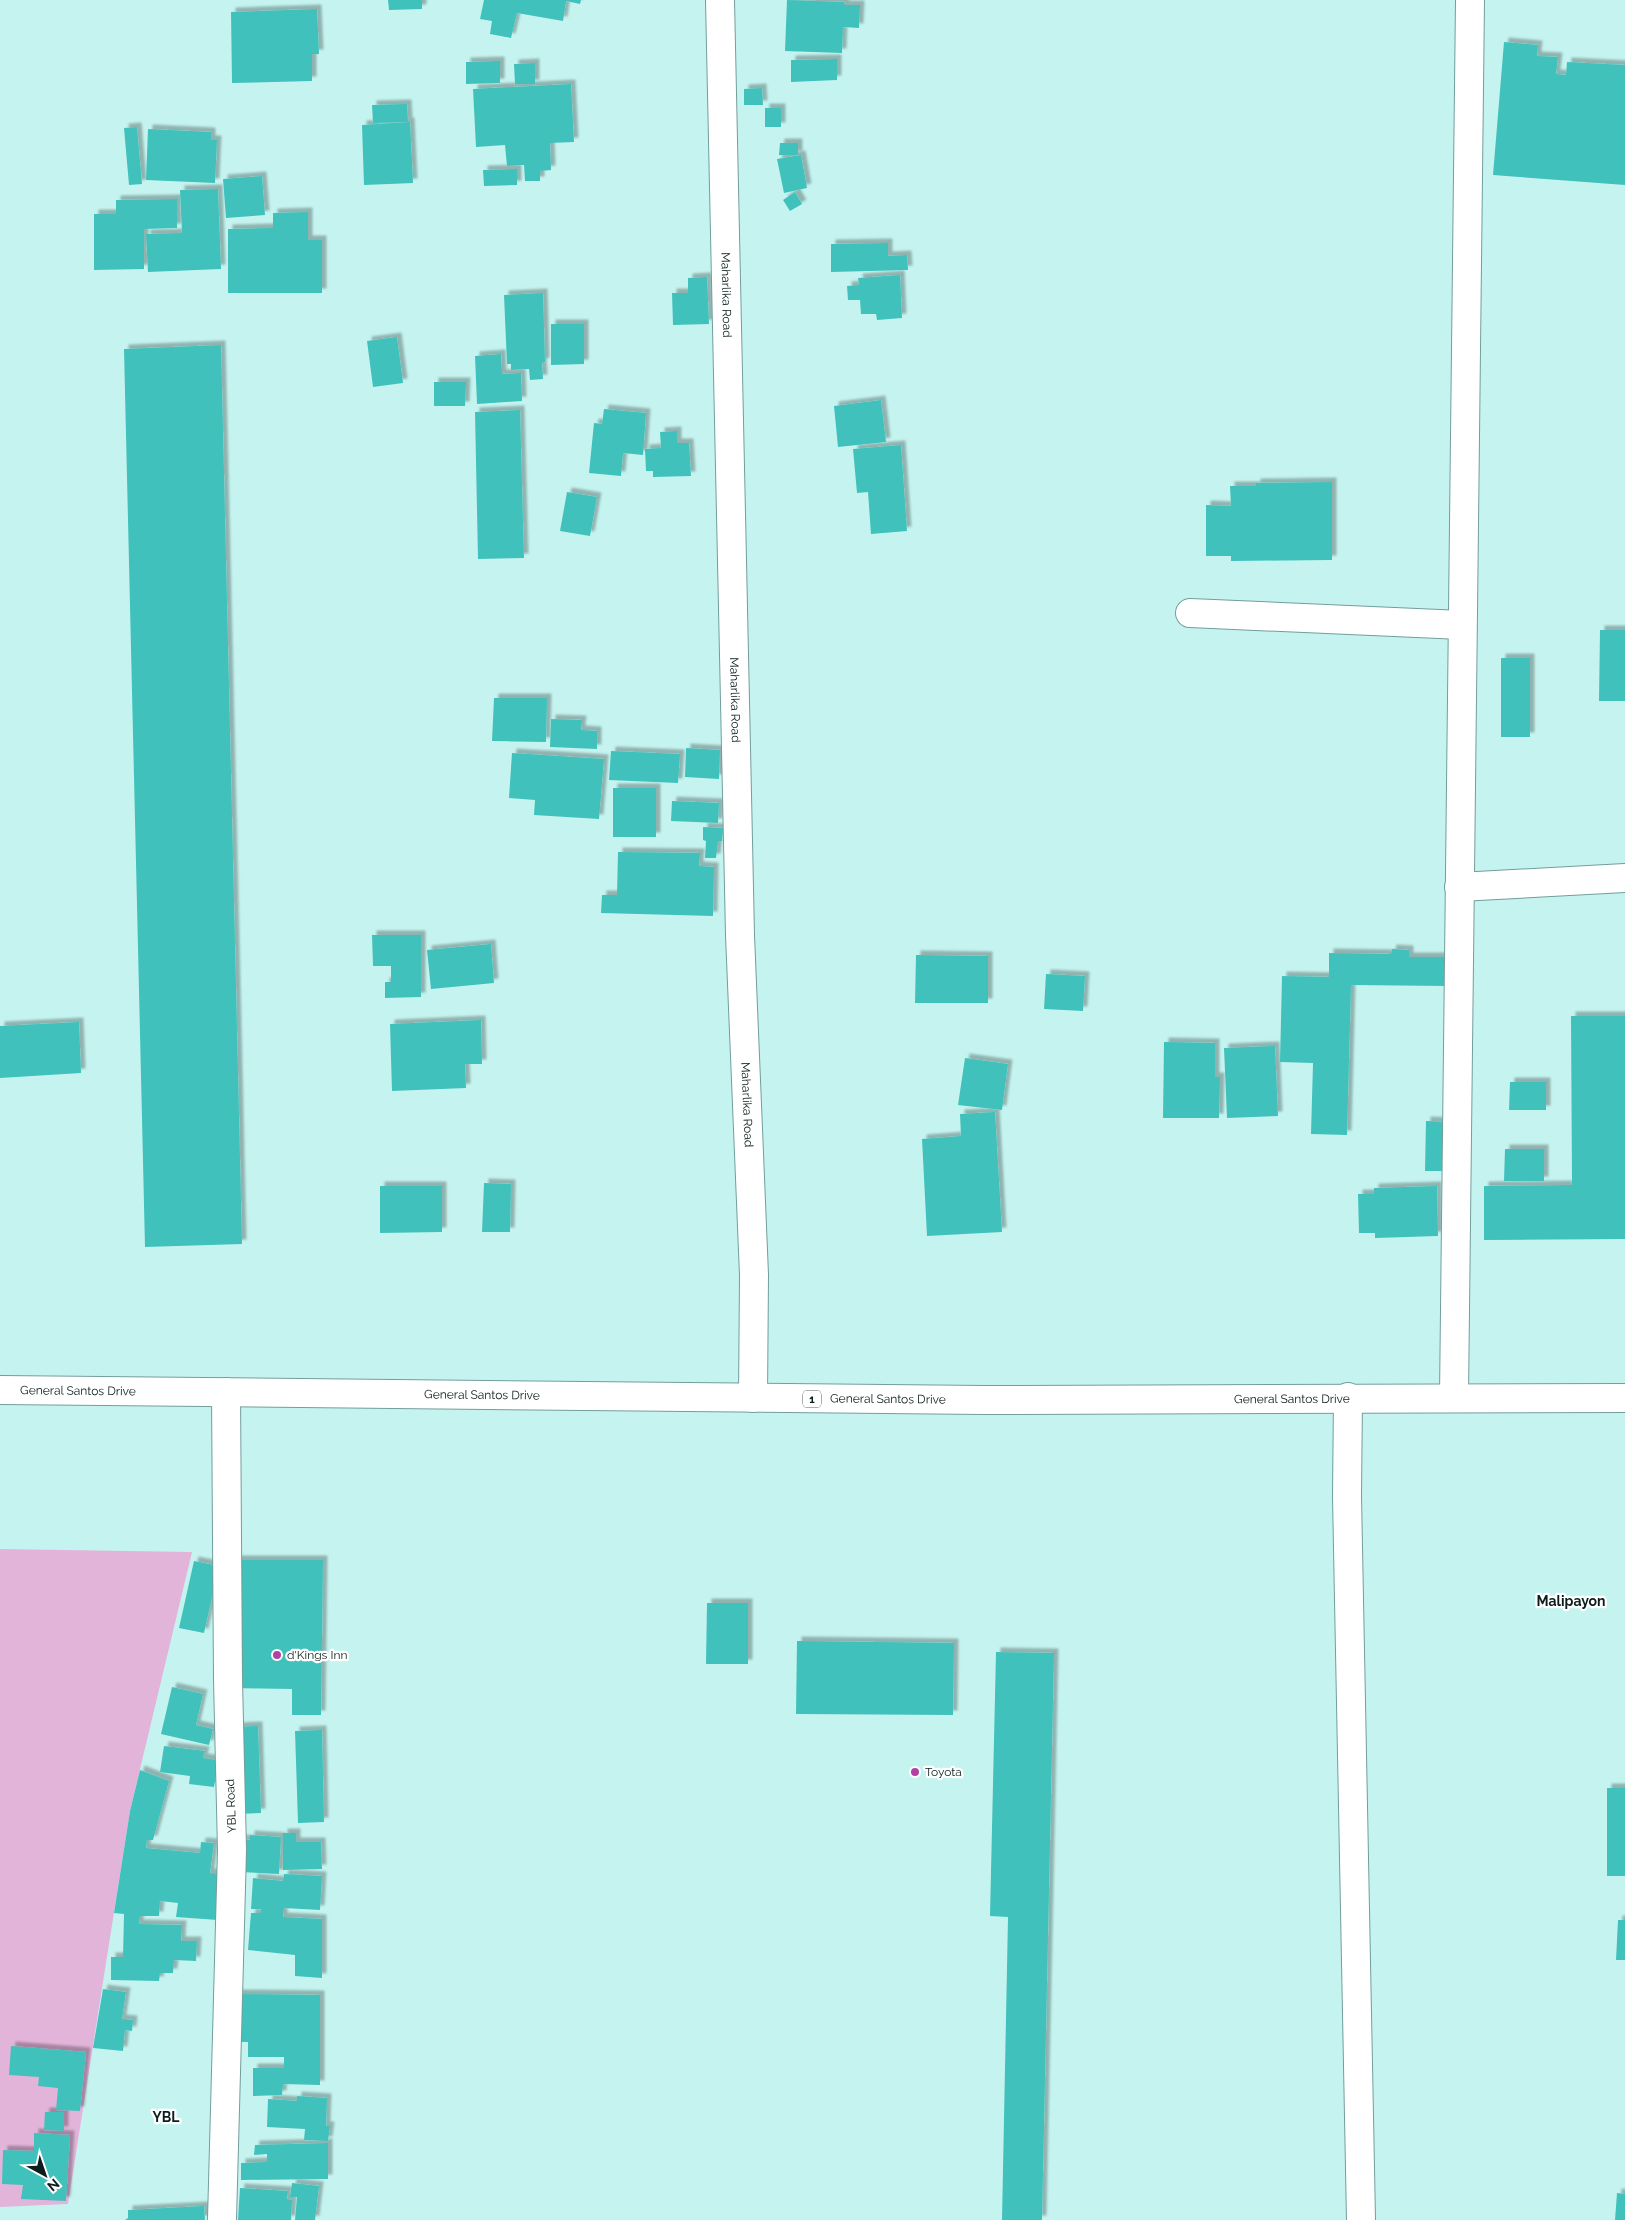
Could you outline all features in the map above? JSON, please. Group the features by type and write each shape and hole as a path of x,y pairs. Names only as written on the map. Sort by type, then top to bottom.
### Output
{"main road":[{"name":"Maharlika Road","path":"720,0 740,935 754,1275 753,1398"},
{"path":"1454,1397 1470,0"},
{"path":"1190,613 1462,625"},
{"path":"1459,887 1625,878"},
{"name":"General Santos Drive","path":"0,1390 984,1400 1348,1397 1625,1398"},
{"name":"YBL Road","path":"222,2220 228,2070 232,1850 228,1680 226,1392"},
{"path":"1348,1397 1347,1496 1361,2220"}],"shaded area":[{"path":"0,1549 192,1552 130,1811 68,2204 0,2207"}],"building":[{"path":"388,0 422,0 422,9 389,10"},
{"path":"484,0 581,0 580,4 566,1 563,21 517,13 511,38 490,34 492,21 480,19"},
{"path":"787,0 844,2 845,5 860,5 859,28 843,27 842,53 785,51"},
{"path":"317,9 319,54 312,54 312,81 232,83 231,12"},
{"path":"1504,42 1538,45 1537,56 1558,57 1556,74 1566,75 1567,62 1625,65 1625,185 1493,175"},
{"path":"837,59 837,80 791,82 791,60"},
{"path":"500,61 500,83 466,84 466,62"},
{"path":"535,63 535,84 515,84 514,64"},
{"path":"571,84 574,142 550,143 551,170 540,171 540,181 525,181 524,165 507,166 505,145 476,147 473,89"},
{"path":"762,88 763,105 744,105 744,89"},
{"path":"407,104 408,122 373,123 372,105"},
{"path":"765,108 781,108 781,127 765,127"},
{"path":"410,122 413,183 364,185 362,125"},
{"path":"137,127 142,184 129,185 124,128"},
{"path":"148,129 211,132 211,140 217,140 215,183 146,180"},
{"path":"780,143 798,143 798,155 779,155"},
{"path":"801,155 807,188 784,193 777,159"},
{"path":"517,169 517,185 484,186 483,170"},
{"path":"262,176 265,215 226,218 223,179"},
{"path":"218,189 221,269 148,272 146,234 182,233 180,190"},
{"path":"795,192 802,204 790,211 783,200"},
{"path":"177,199 177,228 144,229 144,269 94,270 94,214 116,214 116,200"},
{"path":"308,212 308,240 322,240 322,293 228,293 228,229 273,228 273,213"},
{"path":"888,243 888,256 907,255 908,270 831,272 831,244"},
{"path":"900,275 902,318 877,320 876,314 861,314 860,300 848,300 847,286 859,285 858,278"},
{"path":"707,277 709,324 673,325 672,293 688,293 688,278"},
{"path":"543,293 545,362 542,363 543,379 530,380 529,369 511,370 511,364 507,364 504,295"},
{"path":"551,324 584,324 584,364 551,365"},
{"path":"397,337 403,383 373,387 367,341"},
{"path":"221,345 242,1244 145,1247 124,349"},
{"path":"501,354 502,374 521,373 522,401 477,404 475,356"},
{"path":"434,382 466,382 465,406 434,406"},
{"path":"881,400 886,442 838,447 834,406"},
{"path":"604,409 646,413 643,455 623,453 621,476 589,473 594,423 602,424"},
{"path":"520,410 524,558 478,559 475,412"},
{"path":"677,431 677,443 689,443 691,476 653,477 653,471 646,471 645,449 661,448 660,432"},
{"path":"901,445 907,531 871,534 868,492 857,493 853,449"},
{"path":"1332,482 1332,560 1231,561 1231,556 1206,556 1206,505 1231,506 1230,486 1256,486 1256,483"},
{"path":"567,492 597,497 590,536 560,531"},
{"path":"1600,630 1625,630 1625,701 1599,701"},
{"path":"1501,658 1530,658 1530,737 1501,737"},
{"path":"494,698 547,698 546,742 492,741"},
{"path":"551,719 582,720 581,730 597,731 597,749 550,747"},
{"path":"686,748 720,750 719,779 685,777"},
{"path":"611,751 680,754 678,783 609,780"},
{"path":"512,753 604,759 599,819 534,815 535,800 509,798"},
{"path":"613,788 656,788 656,837 613,837"},
{"path":"672,801 719,803 718,823 671,821"},
{"path":"703,827 723,828 722,841 718,841 716,858 705,858 706,841 703,840"},
{"path":"618,852 700,853 699,866 714,867 713,916 601,913 602,895 617,895"},
{"path":"372,935 421,935 421,997 385,998 385,982 391,982 391,966 373,966"},
{"path":"491,944 494,983 431,989 427,950"},
{"path":"1392,949 1409,950 1409,957 1447,957 1447,986 1351,985 1347,1135 1311,1134 1313,1063 1280,1062 1282,976 1329,977 1329,953 1391,954"},
{"path":"916,955 988,956 988,1003 915,1003"},
{"path":"1046,974 1085,976 1083,1011 1044,1009"},
{"path":"1571,1016 1625,1016 1625,1239 1484,1240 1484,1186 1572,1185"},
{"path":"481,1020 482,1064 465,1064 466,1088 392,1091 390,1024"},
{"path":"79,1022 81,1073 0,1078 0,1026"},
{"path":"1164,1042 1215,1043 1215,1077 1220,1077 1219,1118 1163,1118"},
{"path":"1275,1046 1278,1116 1227,1118 1224,1048"},
{"path":"965,1058 1008,1064 1002,1110 958,1105"},
{"path":"1510,1082 1546,1082 1546,1110 1509,1110"},
{"path":"995,1112 1002,1232 927,1236 922,1139 961,1136 960,1114"},
{"path":"1426,1121 1449,1122 1448,1171 1425,1171"},
{"path":"1505,1149 1544,1149 1544,1181 1504,1181"},
{"path":"484,1183 511,1184 510,1232 482,1232"},
{"path":"380,1186 442,1186 442,1232 380,1233"},
{"path":"1437,1186 1438,1236 1375,1238 1375,1233 1359,1233 1358,1194 1374,1194 1374,1188"},
{"name":"d'Kings Inn","path":"234,1560 323,1560 321,1715 292,1715 292,1689 233,1688"},
{"path":"194,1561 219,1566 204,1633 179,1628"},
{"path":"707,1603 748,1603 748,1664 706,1664"},
{"path":"797,1641 954,1643 953,1715 796,1714"},
{"path":"996,1652 1054,1653 1042,2220 1002,2220 1008,1917 990,1916"},
{"path":"172,1687 203,1694 196,1725 213,1729 209,1745 161,1734"},
{"path":"258,1726 261,1813 235,1814 233,1727"},
{"path":"322,1730 324,1822 298,1823 295,1731"},
{"path":"164,1746 205,1751 203,1758 218,1760 214,1787 189,1784 190,1776 160,1772"},
{"path":"140,1770 169,1781 153,1840 147,1840 146,1848 200,1853 201,1842 214,1843 210,1873 222,1874 218,1920 176,1917 178,1903 160,1901 159,1916 140,1916 139,1924 182,1925 181,1941 197,1941 196,1961 174,1960 173,1973 160,1973 159,1981 111,1980 111,1957 123,1957 124,1914 114,1913 130,1811"},
{"path":"1607,1788 1625,1788 1625,1876 1607,1876"},
{"path":"283,1833 296,1833 296,1842 321,1842 322,1869 283,1870"},
{"path":"250,1835 281,1837 279,1874 240,1872 241,1839 250,1840"},
{"path":"284,1874 322,1876 320,1910 284,1908 283,1917 322,1919 322,1978 295,1976 295,1955 248,1950 251,1913 260,1913 261,1909 251,1909 253,1878 283,1881"},
{"path":"1618,1920 1625,1920 1625,1960 1616,1960"},
{"path":"103,1989 126,1992 122,2019 133,2020 132,2031 125,2030 123,2051 93,2048"},
{"path":"237,1994 320,1995 320,2085 283,2084 282,2095 253,2096 253,2068 284,2068 284,2057 248,2057 248,2042 237,2042"},
{"path":"11,2046 86,2052 80,2111 56,2110 58,2088 38,2086 39,2077 9,2075"},
{"path":"297,2096 327,2098 326,2126 330,2126 328,2141 304,2140 305,2129 267,2127 268,2099 297,2101"},
{"path":"45,2112 64,2112 64,2131 44,2130"},
{"path":"34,2133 70,2135 66,2201 21,2199 23,2185 2,2184 3,2150 34,2151"},
{"path":"328,2143 328,2179 241,2180 241,2163 267,2162 267,2154 254,2155 255,2145"},
{"path":"292,2183 319,2186 315,2220 295,2220 297,2197 290,2197"},
{"path":"240,2188 288,2191 287,2199 292,2200 291,2220 238,2220"},
{"path":"1617,2193 1625,2194 1625,2220 1615,2220"},
{"path":"204,2206 205,2220 125,2220 128,2218 128,2210"}],"place":[{"name":"d'Kings Inn","path":"277,1655"},
{"name":"Toyota","path":"915,1772"}],"district":[{"name":"Malipayon","path":"1571,1601"},
{"name":"YBL","path":"166,2117"}]}
